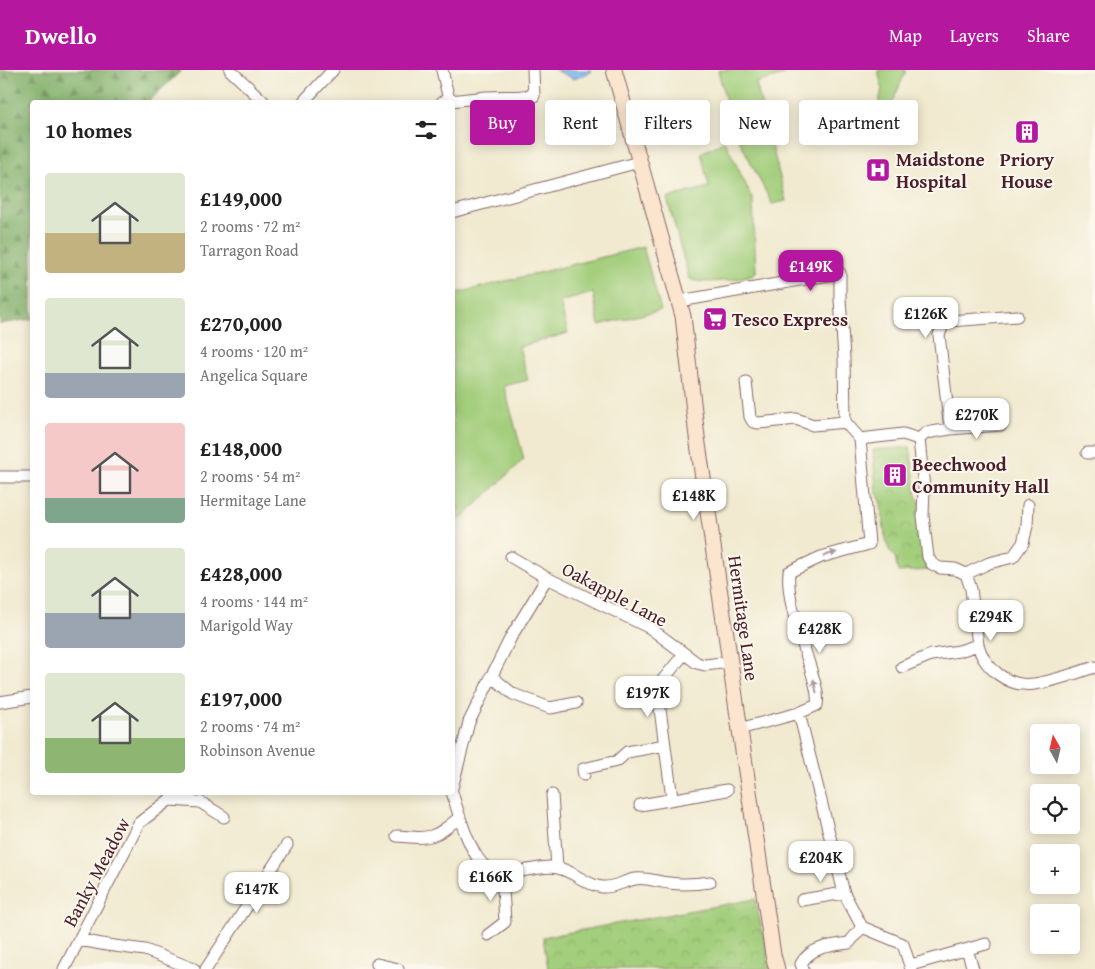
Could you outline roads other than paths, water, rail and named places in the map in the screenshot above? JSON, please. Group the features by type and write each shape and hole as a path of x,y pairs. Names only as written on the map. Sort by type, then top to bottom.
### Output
{"main road":[{"name":"Hermitage Lane","path":"614,70 680,302 687,345 697,436 739,729 773,955 777,969"}],"street":[{"path":"230,70 262,100"},
{"path":"305,100 333,70"},
{"path":"442,70 445,100"},
{"path":"453,100 486,96 534,96 533,70"},
{"path":"455,211 639,162"},
{"path":"680,302 840,273 845,422 860,439 869,544 821,557 789,572 790,595 818,698 817,704 799,714 739,729"},
{"path":"950,430 939,335 943,325 950,320 1017,316"},
{"path":"746,382 750,416 753,422 796,419 813,425 845,422"},
{"path":"919,439 926,432 1001,425"},
{"path":"860,439 903,434 919,439"},
{"path":"919,439 924,488 923,516 928,557 932,564 940,568 955,569 966,574 971,589 980,653 992,669 1017,683 1033,684 1095,666"},
{"path":"0,477 30,477"},
{"path":"966,574 989,563 1012,557 1023,543 1027,526 1028,505"},
{"name":"Oakapple Lane","path":"511,557 548,578 650,628 697,662 705,665 730,662"},
{"path":"455,774 468,722 511,637 548,578"},
{"path":"902,667 931,655 960,651 978,644"},
{"path":"672,798 657,687 684,654"},
{"path":"491,676 513,694 550,708 576,703"},
{"path":"0,702 30,697"},
{"path":"799,714 844,893 862,927 903,944 911,967 986,944"},
{"path":"584,775 583,768 617,761 627,752 665,745"},
{"path":"640,805 727,790"},
{"path":"453,795 466,834 479,859 487,868 502,872 557,868 574,875 587,884 603,887 614,886 641,878 690,885 710,882"},
{"path":"552,795 557,868"},
{"name":"Banky Meadow","path":"64,969 139,823 169,800 200,802 224,817"},
{"path":"398,836 428,838 442,831 460,816"},
{"path":"206,969 287,845"},
{"path":"488,935 505,922 502,872"},
{"path":"802,900 844,893"},
{"path":"803,969 801,964 804,957 827,946 850,943 862,927"},
{"path":"80,940 145,950 194,969"},
{"path":"967,950 973,969"},
{"path":"377,964 398,969"}],"water":[{"path":"555,70 591,70 591,72 574,79"}],"place":[{"name":"Priory House","path":"1027,132"},
{"name":"Maidstone Hospital","path":"878,170"},
{"name":"Tesco Express","path":"715,319"},
{"name":"Beechwood Community Hall","path":"895,475"}]}
